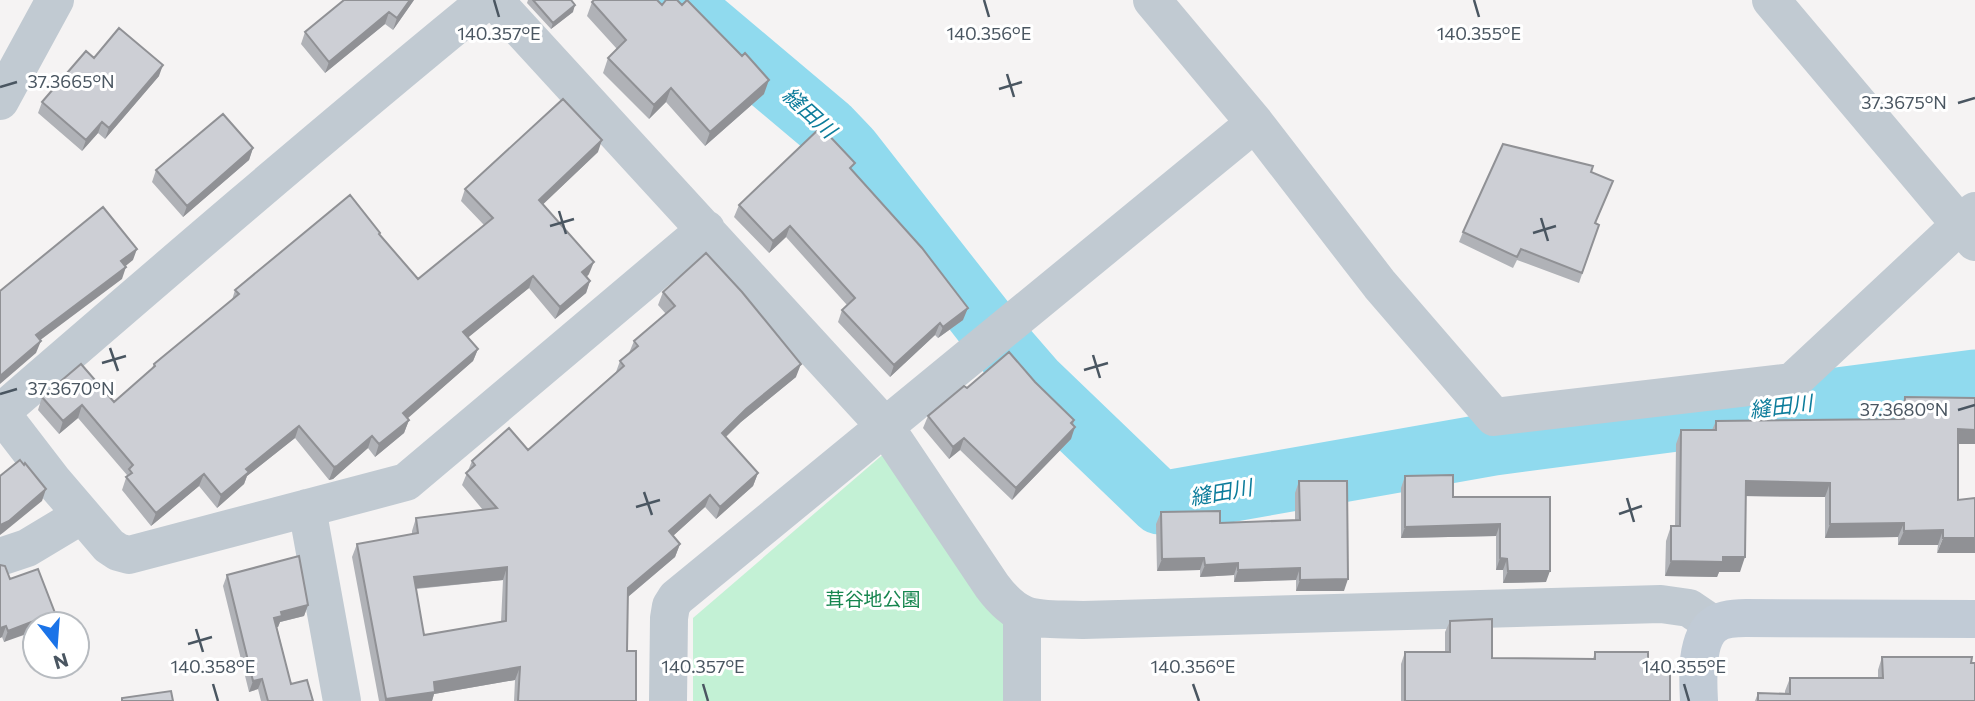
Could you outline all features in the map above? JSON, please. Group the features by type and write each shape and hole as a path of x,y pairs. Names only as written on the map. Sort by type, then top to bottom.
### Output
{"street":[{"path":"0,102 55,0"},
{"path":"487,0 318,139 259,193 192,246 0,413 109,546 129,555 388,487 414,477 706,229"},
{"path":"494,0 884,425 992,586 1010,608 1022,615 1083,620 1661,604 1689,608 1714,625"},
{"path":"1152,0 1255,123 1380,285 1494,417 1792,382 1970,226 1770,0"},
{"path":"668,701 669,618 676,598 1255,123"},
{"path":"307,508 342,701"},
{"path":"0,557 27,548 82,515"},
{"path":"1022,615 1022,701"},
{"path":"1699,701 1699,657 1714,625 1746,618 1975,619"}],"green space":[{"name":"茸谷地公園","path":"887,451 1017,618 1016,701 693,701 693,618"}],"building":[{"path":"344,0 410,0 397,18 389,12 329,62 305,32"},
{"path":"533,0 571,0 575,5 553,23"},
{"path":"657,0 662,5 666,0 677,0 682,5 687,0 742,56 745,53 769,80 710,132 671,88 654,105 608,58 626,40 592,2"},
{"path":"119,28 163,65 109,128 102,122 86,140 42,102 86,51 94,58"},
{"path":"563,99 602,140 539,200 594,262 582,272 590,281 560,307 533,276 463,332 478,349 403,413 409,420 379,444 372,436 334,467 299,426 246,469 249,472 221,495 204,474 156,513 126,477 132,473 129,469 133,465 82,405 63,421 42,397 81,364 114,402 155,366 154,364 239,294 235,290 350,195 418,279 493,218 465,189"},
{"path":"223,114 253,148 187,206 156,170"},
{"path":"821,127 855,163 850,168 922,248 968,308 943,327 940,323 894,365 842,310 855,298 790,226 773,241 739,205"},
{"path":"1503,144 1593,166 1591,172 1613,181 1595,223 1599,225 1582,273 1521,249 1517,257 1463,232"},
{"path":"103,207 137,249 121,261 126,267 36,335 41,341 0,376 0,291"},
{"path":"706,253 801,364 746,409 722,433 758,473 720,507 710,495 669,531 680,544 628,588 627,651 636,651 636,701 518,701 520,667 434,682 435,692 386,699 357,544 418,533 416,518 497,508 466,473 475,465 472,461 509,428 528,450 624,366 620,361 638,346 634,341 675,306 663,292","holes":["507,567 506,621 424,635 414,577"]},
{"path":"1009,352 1074,420 1071,423 1075,427 1016,488 964,438 953,447 928,416 964,386 967,388"},
{"path":"1905,397 1975,398 1975,430 1958,429 1958,500 1975,498 1975,538 1943,538 1943,530 1904,531 1904,523 1830,524 1830,483 1746,481 1745,557 1723,557 1723,562 1671,561 1671,526 1680,526 1681,430 1716,430 1716,421 1904,419"},
{"path":"20,460 46,489 9,521 0,525 0,476"},
{"path":"1453,475 1453,497 1550,497 1550,571 1508,571 1507,559 1500,558 1500,524 1405,527 1405,476"},
{"path":"1299,481 1347,481 1348,579 1300,580 1300,568 1238,570 1238,563 1205,565 1204,558 1162,559 1161,512 1220,511 1220,523 1300,520"},
{"path":"299,556 308,605 281,612 282,616 274,618 291,684 307,680 313,701 268,701 262,679 253,681 227,575"},
{"path":"0,565 5,566 10,579 38,569 54,610 21,610 21,626 8,631 6,626 0,628"},
{"path":"1492,619 1492,658 1595,659 1595,652 1648,652 1648,663 1670,663 1670,701 1405,701 1405,652 1450,652 1450,621"},
{"path":"1882,657 1972,657 1971,663 1975,663 1975,701 1758,701 1758,693 1790,694 1790,678 1883,678"},
{"path":"171,691 173,701 122,701 122,698"}],"waterway":[{"name":"縫田川","path":"676,0 828,128 849,150 1001,344 1034,382 1160,503 1494,444 1975,381"}]}
